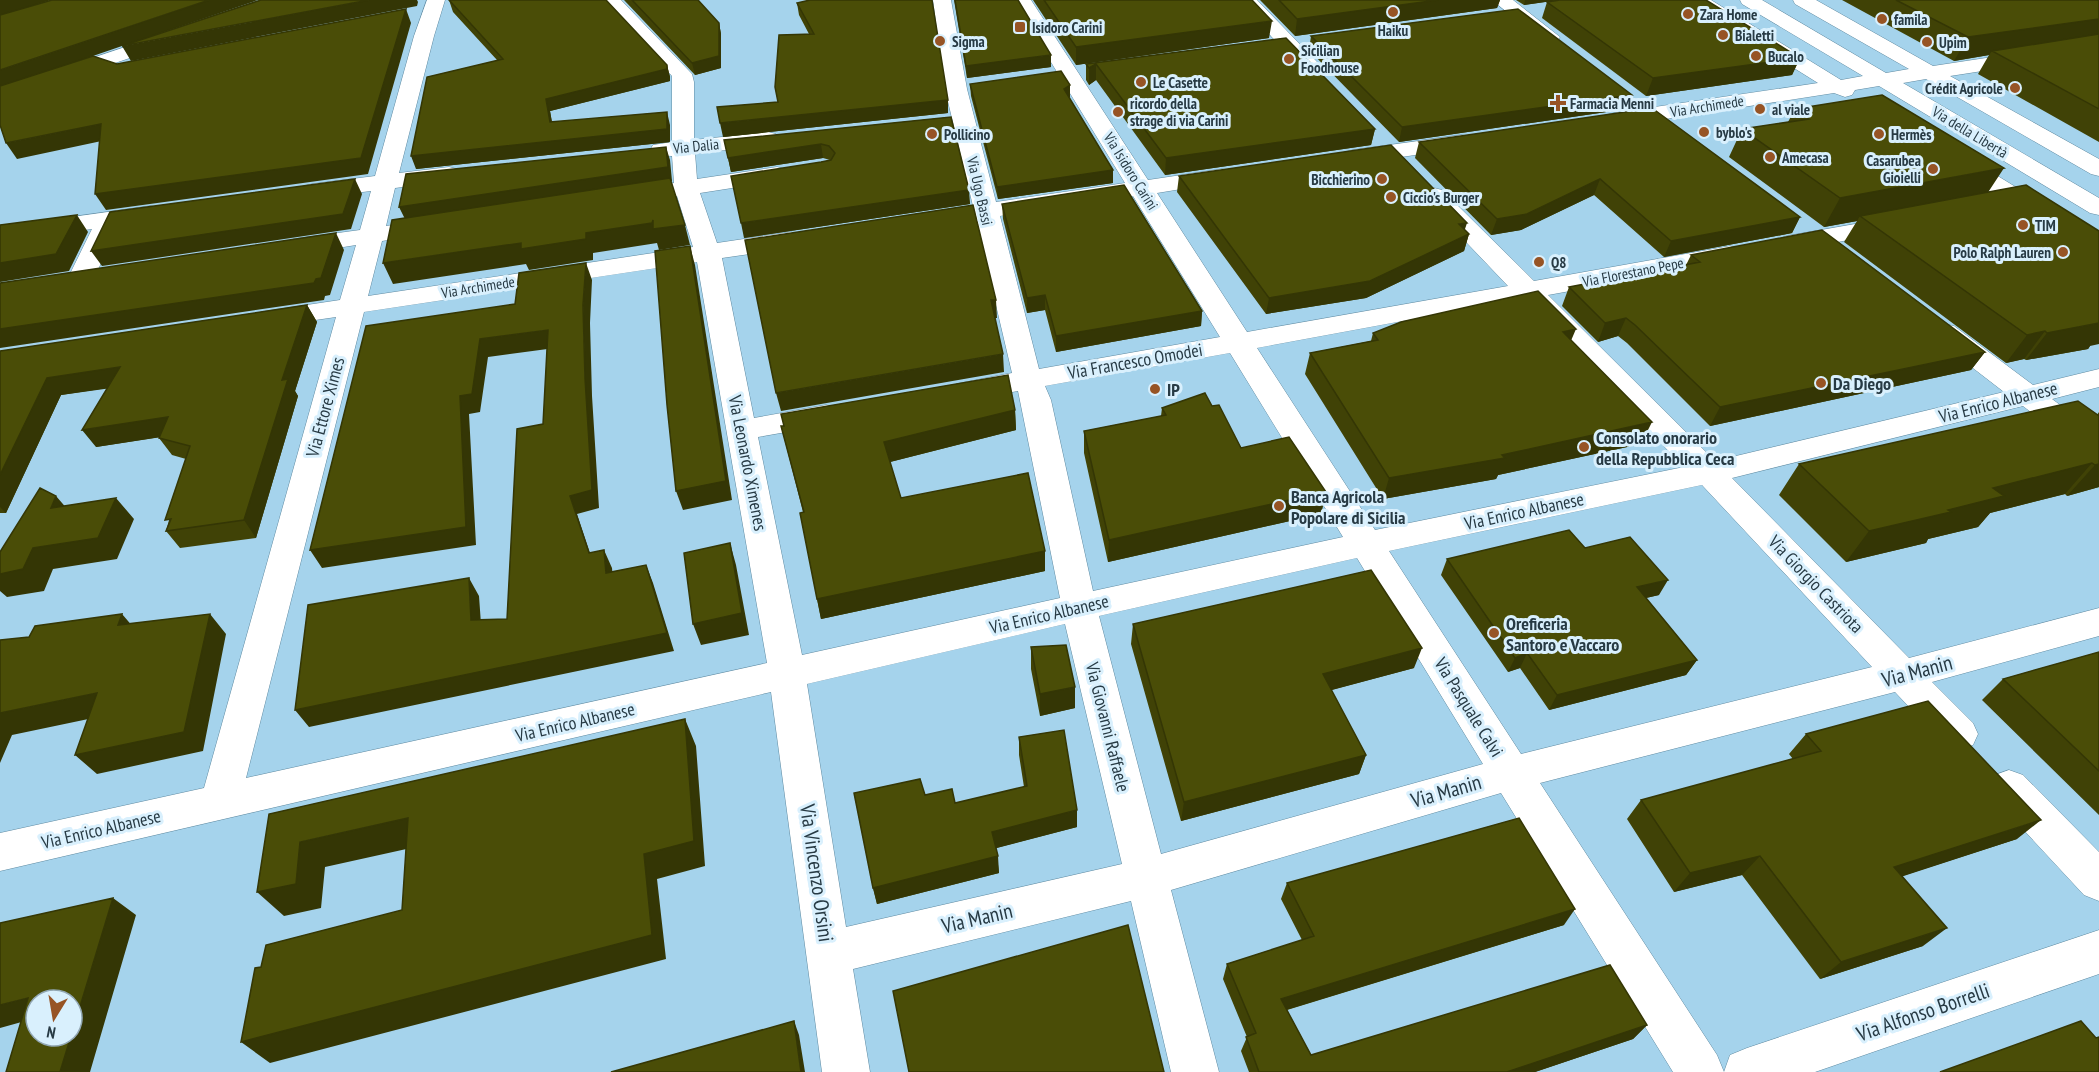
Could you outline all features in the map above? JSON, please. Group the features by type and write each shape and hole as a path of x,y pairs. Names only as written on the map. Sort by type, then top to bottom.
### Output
{"street":[{"name":"Via Leonardo Ximenes","path":"610,0 682,74 686,188 708,253 787,674"},
{"name":"Via Ugo Bassi","path":"942,0 967,87 952,121 985,211 1028,380"},
{"name":"Via Isidoro Carini","path":"1022,0 1239,343"},
{"path":"1246,0 1328,85"},
{"path":"1698,0 1866,104"},
{"name":"Via della Libertà","path":"1749,0 2099,208"},
{"name":"Via della Libertà","path":"1802,0 2099,169"},
{"name":"Via Ettore Ximes","path":"220,802 432,8"},
{"path":"1499,8 1519,13 1541,10"},
{"path":"1519,13 1566,49"},
{"path":"0,96 189,32"},
{"path":"1265,47 1311,41"},
{"name":"Via Archimede","path":"1593,123 1643,107 1838,87 2099,47"},
{"path":"102,61 125,71 136,69"},
{"path":"1046,76 1092,70"},
{"path":"1643,107 1681,136"},
{"name":"Via Giorgio Castriota","path":"1376,135 1708,473 2099,881"},
{"name":"Via Dalia","path":"639,153 794,137"},
{"path":"1330,160 1487,138"},
{"name":"Via della Libertà","path":"1943,152 2099,249"},
{"path":"294,193 468,171"},
{"path":"639,195 800,171"},
{"path":"904,223 1239,174"},
{"path":"1988,207 2021,200"},
{"path":"0,234 178,209"},
{"path":"80,280 110,219"},
{"name":"Via Florestano Pepe","path":"1528,292 1921,219"},
{"path":"1794,220 1845,258"},
{"path":"266,252 453,223"},
{"name":"Via Archimede","path":"246,322 812,237"},
{"name":"Via Francesco Omodei","path":"936,396 1528,292"},
{"path":"1926,319 2099,449"},
{"name":"Via Pasquale Calvi","path":"1239,343 1700,1072"},
{"name":"Via Enrico Albanese","path":"0,852 1079,607 1366,544 1708,473 2099,378"},
{"name":"Via Giovanni Raffaele","path":"1028,380 1036,400 1079,607 1195,1072"},
{"path":"741,430 856,410"},
{"name":"Via Manin","path":"829,953 1146,878 1511,773 1902,675 2099,622"},
{"name":"Via Vincenzo Orsini","path":"787,674 846,1072"},
{"name":"Via Alfonso Borrelli","path":"1747,1072 2099,952"}],"building":[{"path":"52,0 209,0 0,70 0,15"},
{"path":"261,0 369,0 122,46"},
{"path":"449,0 606,0 667,65 667,69 546,99 550,122 667,112 667,129 411,156 427,77 503,59"},
{"path":"632,0 698,0 719,23 719,56 692,63"},
{"path":"810,0 932,0 948,100 720,123 717,107 778,102 775,87 779,35 814,34 797,3"},
{"path":"955,0 1018,0 1051,55 966,66"},
{"path":"1044,0 1252,0 1272,21 1076,47"},
{"path":"1279,0 1438,0 1297,19"},
{"path":"1560,0 1706,0 1800,58 1653,78 1547,2"},
{"path":"1896,0 2099,0 2099,19 1968,37"},
{"path":"406,9 361,158 95,194 101,124 6,143 0,125 0,86 93,56 117,64"},
{"path":"1518,9 1632,95 1402,127 1311,36"},
{"path":"2099,34 2099,109 1992,51"},
{"path":"1286,38 1375,129 1166,158 1096,64 1089,68 1086,64"},
{"path":"1061,71 1070,85 1064,89 1113,170 997,187 970,84"},
{"path":"1882,95 2004,168 1840,198 1742,129 1809,119 1795,109"},
{"path":"1652,108 1800,217 1671,241 1600,179 1527,214 1497,219 1419,142"},
{"path":"951,117 969,190 741,223 731,176 831,160 835,153 829,146 821,144 728,158 724,140"},
{"path":"1391,145 1467,223 1459,224 1469,234 1370,281 1269,298 1179,176"},
{"path":"666,147 668,167 399,207 406,174"},
{"path":"670,178 685,225 653,229 653,220 652,223 586,233 586,239 521,249 521,243 383,263 392,220"},
{"path":"355,179 343,214 91,251 110,212"},
{"path":"1124,185 1202,311 1056,336 1045,295 1027,298 1002,204"},
{"path":"2026,185 2099,231 2099,323 2027,335 1860,216"},
{"path":"973,205 996,300 991,300 1003,354 776,393 745,240"},
{"path":"77,215 56,254 0,263 0,225"},
{"path":"1822,230 1985,352 1720,407 1635,325 1626,318 1605,323 1569,287 1700,262 1691,255"},
{"path":"336,233 321,278 316,279 314,283 0,329 0,283"},
{"path":"690,246 726,481 676,491 655,251"},
{"path":"586,263 583,305 592,490 570,496 589,553 604,550 606,573 646,565 667,633 295,710 308,605 469,578 471,620 507,619 517,429 543,424 548,330 480,339 472,394 460,396 466,527 310,550 366,326 515,304 519,273"},
{"path":"1538,291 1576,329 1563,332 1652,422 1502,455 1505,458 1389,478 1310,353 1378,340 1373,333 1401,322"},
{"path":"307,305 282,380 288,379 244,520 166,531 171,519 165,520 190,446 159,438 168,417 82,430 120,367 47,378 0,475 0,351"},
{"path":"1008,375 1015,410 884,442 901,498 1028,473 1045,551 817,599 800,513 804,512 781,426 784,426 781,414"},
{"path":"1205,393 1212,406 1219,405 1241,448 1289,437 1326,492 1109,540 1084,431 1166,415 1162,408"},
{"path":"2078,401 2099,416 2099,464 2092,463 1993,488 2004,496 1948,510 1951,512 1869,531 1799,464"},
{"path":"40,488 56,496 51,508 116,498 98,538 33,548 23,569 0,574 0,552"},
{"path":"1569,530 1585,548 1630,537 1668,580 1637,587 1697,660 1557,695 1527,653 1515,658 1447,559"},
{"path":"730,543 742,613 693,624 684,553"},
{"path":"1371,570 1422,648 1323,674 1366,755 1184,802 1133,624"},
{"path":"122,614 118,625 210,614 184,732 75,755 97,693 0,713 0,640 29,637 35,626"},
{"path":"1066,645 1075,687 1040,694 1031,647"},
{"path":"2099,652 2099,771 2003,679"},
{"path":"1928,701 2041,820 1894,867 1947,928 1841,962 1760,856 1690,873 1641,800 1821,751 1806,734"},
{"path":"685,719 694,841 644,854 652,935 241,1042 255,968 261,967 266,945 402,910 408,818 300,842 296,884 257,892 269,814"},
{"path":"1064,730 1077,810 992,832 998,856 873,888 854,793 920,779 925,795 952,789 955,803 1027,786 1019,737"},
{"path":"1519,818 1575,909 1281,999 1311,1055 1610,965 1647,1025 1507,1072 1259,1072 1246,1037 1256,1033 1227,964 1314,936 1287,883"},
{"path":"113,898 84,993 84,988 24,988 24,999 0,1005 0,923"},
{"path":"1128,925 1164,1072 909,1072 893,991"},
{"path":"24,1011 24,1048 67,1048 60,1072 6,1072"},
{"path":"794,1021 801,1072 611,1072"},
{"path":"2081,1021 2096,1038 2099,1037 2099,1072 1940,1072"}],"place":[{"name":"Haiku","path":"1393,12"},
{"name":"Zara Home","path":"1688,14"},
{"name":"famila","path":"1882,19"},
{"name":"Isidoro Carini","path":"1020,27"},
{"name":"Bialetti","path":"1723,35"},
{"name":"Sigma","path":"940,41"},
{"name":"Upim","path":"1927,42"},
{"name":"Bucalo","path":"1756,56"},
{"name":"Sicilian Foodhouse","path":"1289,59"},
{"name":"Le Casette","path":"1141,82"},
{"name":"Crédit Agricole","path":"2015,88"},
{"name":"Farmacia Menni","path":"1558,103"},
{"name":"al viale","path":"1760,109"},
{"name":"ricordo della strage di via Carini","path":"1118,112"},
{"name":"byblo's","path":"1704,132"},
{"name":"Pollicino","path":"932,134"},
{"name":"Hermès","path":"1879,134"},
{"name":"Amecasa","path":"1770,157"},
{"name":"Casarubea Gioielli","path":"1933,169"},
{"name":"Bicchierino","path":"1382,179"},
{"name":"Ciccio's Burger","path":"1391,197"},
{"name":"TIM","path":"2023,225"},
{"name":"Polo Ralph Lauren","path":"2063,252"},
{"name":"Q8","path":"1539,262"},
{"name":"Da Diego","path":"1821,383"},
{"name":"IP","path":"1155,389"},
{"name":"Consolato onorario della Repubblica Ceca","path":"1584,447"},
{"name":"Banca Agricola Popolare di Sicilia","path":"1279,506"},
{"name":"Oreficeria Santoro e Vaccaro","path":"1494,633"}]}
